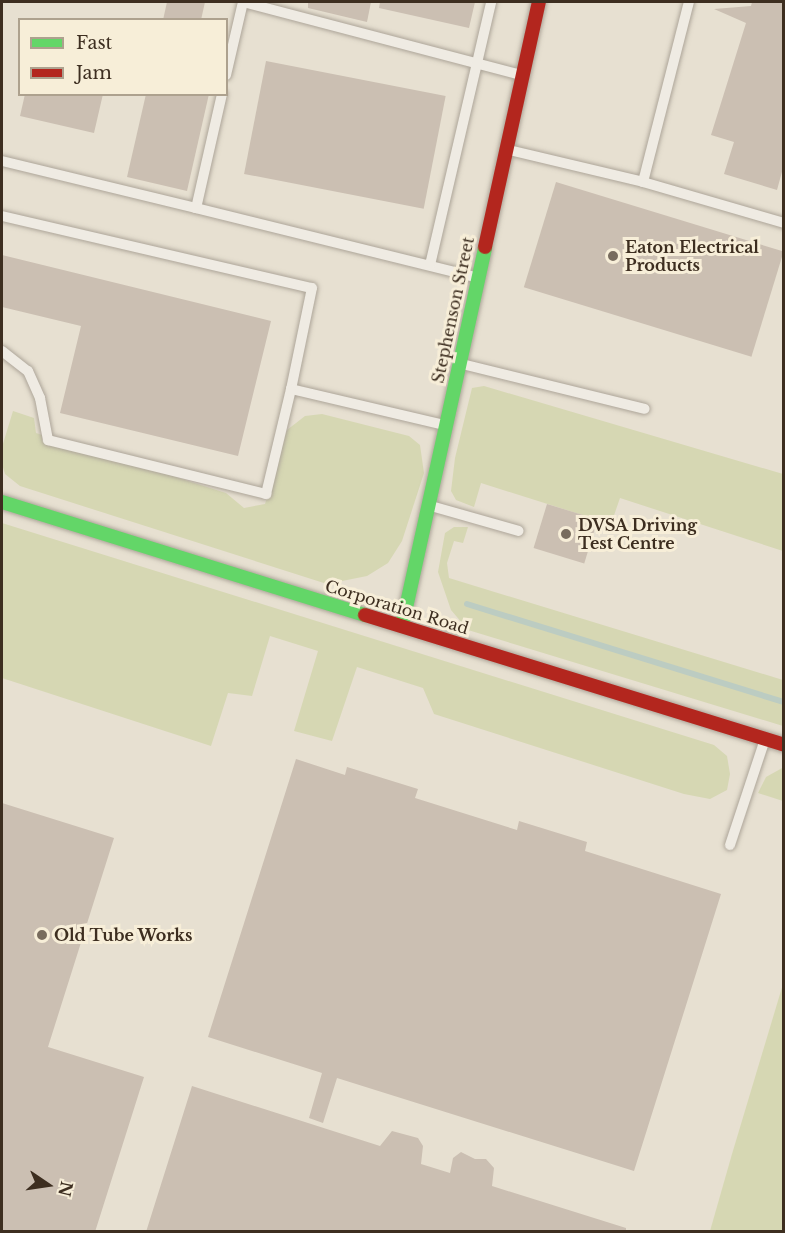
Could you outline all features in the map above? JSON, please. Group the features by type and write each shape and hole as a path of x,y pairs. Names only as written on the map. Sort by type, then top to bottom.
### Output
{"street":[{"name":"Stephenson Street","path":"402,626 539,2"},
{"name":"Corporation Road","path":"2,502 783,745"}],"lane":[{"path":"228,66 243,2 523,75"},
{"path":"430,266 475,63 491,2"},
{"path":"643,182 689,2"},
{"path":"196,208 222,96"},
{"path":"506,149 643,182 783,223"},
{"path":"2,161 477,277"},
{"path":"2,216 312,288 266,494 48,440 40,398 28,371 2,351"},
{"path":"458,364 645,409"},
{"path":"291,389 445,425"},
{"path":"428,505 519,531"},
{"path":"730,845 765,739"}],"green space":[{"path":"484,386 783,474 783,551 620,498 611,524 481,483 474,507 456,500 451,491 455,458 472,388"},
{"path":"13,411 34,418 36,433 226,493 244,508 265,504 287,430 305,416 322,414 409,436 420,445 424,473 402,541 388,563 367,576 327,584 20,486 5,474 2,464 2,447"},
{"path":"2,523 714,745 727,756 730,774 727,790 710,799 684,794 434,714 423,688 357,667 332,741 294,731 318,651 270,636 252,696 228,693 211,746 2,678"},
{"path":"454,527 468,527 463,543 454,541 447,563 449,578 783,680 783,726 468,630 451,610 438,572 445,533"},
{"path":"784,767 783,801 758,793 766,777"},
{"path":"783,984 783,1231 710,1231 732,1154"}],"building":[{"path":"167,2 205,2 201,18 163,18"},
{"path":"308,2 371,2 367,22 308,8"},
{"path":"380,2 475,2 469,28 379,8"},
{"path":"752,2 783,2 783,168 777,190 724,174 734,142 711,135 746,23 714,9 751,6"},
{"path":"266,61 446,96 424,209 244,174"},
{"path":"25,96 103,96 94,133 20,116"},
{"path":"146,96 209,96 187,191 127,177"},
{"path":"556,182 784,252 751,357 524,287"},
{"path":"2,255 271,321 238,456 60,413 81,326 2,307"},
{"path":"547,504 598,519 584,563 534,548"},
{"path":"296,759 345,775 347,767 418,789 415,798 517,830 519,821 587,842 585,851 721,894 634,1171 337,1078 323,1123 309,1118 322,1073 208,1037"},
{"name":"Old Tube Works","path":"2,803 114,838 48,1047 144,1077 95,1232 2,1232"},
{"path":"192,1086 380,1146 392,1131 418,1138 423,1146 421,1164 450,1173 453,1158 461,1152 475,1159 486,1159 494,1168 492,1186 626,1228 626,1232 146,1232"}],"waterway":[{"path":"467,604 784,702"}],"traffic: fast":[{"path":"402,626 485,247"},
{"path":"2,502 365,615"}],"traffic: jam":[{"path":"485,247 539,2"},
{"path":"365,615 784,745"}],"place":[{"name":"Eaton Electrical Products","path":"613,256"},
{"name":"DVSA Driving Test Centre","path":"566,534"},
{"name":"Old Tube Works","path":"42,935"}]}
